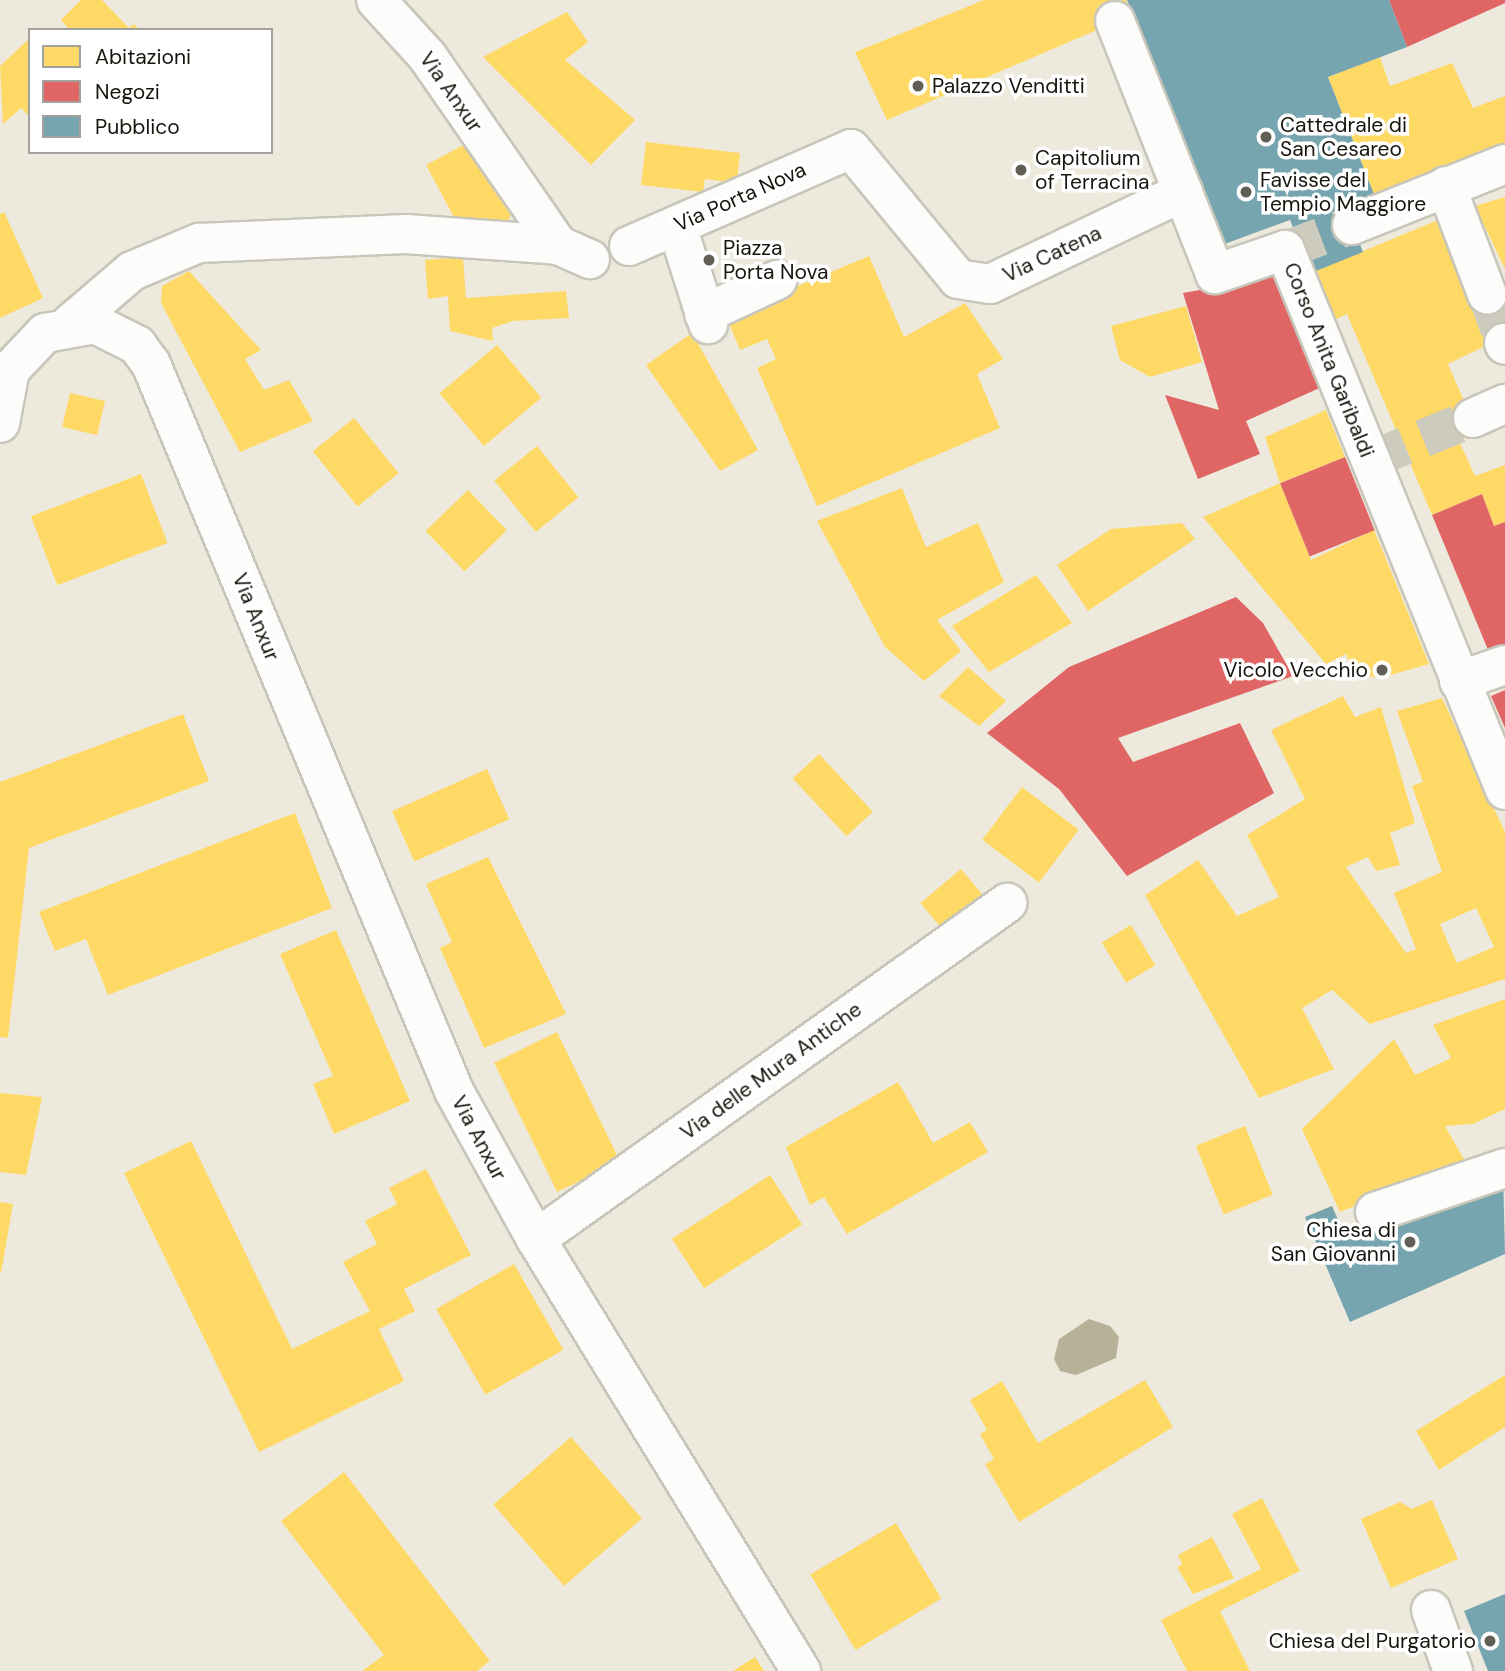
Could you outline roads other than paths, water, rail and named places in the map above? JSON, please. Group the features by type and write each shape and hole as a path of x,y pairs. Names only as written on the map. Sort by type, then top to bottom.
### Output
{"street":[{"name":"Via Anxur","path":"376,0 602,250"},
{"name":"Corso Anita Garibaldi","path":"1115,21 1215,274 1285,250 1505,790"},
{"name":"Via Porta Nova","path":"602,250 677,226 851,149"},
{"name":"Via Catena","path":"851,149 958,279 990,284 1183,192"},
{"path":"1352,225 1505,164"},
{"path":"1446,186 1487,294"},
{"path":"677,226 706,319 777,280"},
{"path":"0,424 10,370 24,348 70,324 132,271 199,243 378,234 602,250"},
{"name":"Via Anxur","path":"70,324 118,332 151,364 424,1026 536,1239 801,1671"},
{"path":"1459,681 1505,665"},
{"name":"Via delle Mura Antiche","path":"536,1239 1007,903"},
{"path":"1375,1212 1505,1168"},
{"path":"1431,1610 1453,1671"}],"tunnel":[{"path":"1285,250 1352,225"},
{"path":"1487,294 1504,343"},
{"path":"1370,460 1473,418"}],"place":[{"name":"Palazzo Venditti","path":"918,86"},
{"name":"Cattedrale di San Cesareo","path":"1266,137"},
{"name":"Capitolium of Terracina","path":"1021,170"},
{"name":"Favisse del Tempio Maggiore","path":"1246,192"},
{"name":"Piazza Porta Nova","path":"709,260"},
{"name":"Vicolo Vecchio","path":"1382,670"},
{"name":"Chiesa di San Giovanni","path":"1410,1242"},
{"name":"Chiesa del Purgatorio","path":"1490,1641"}]}
